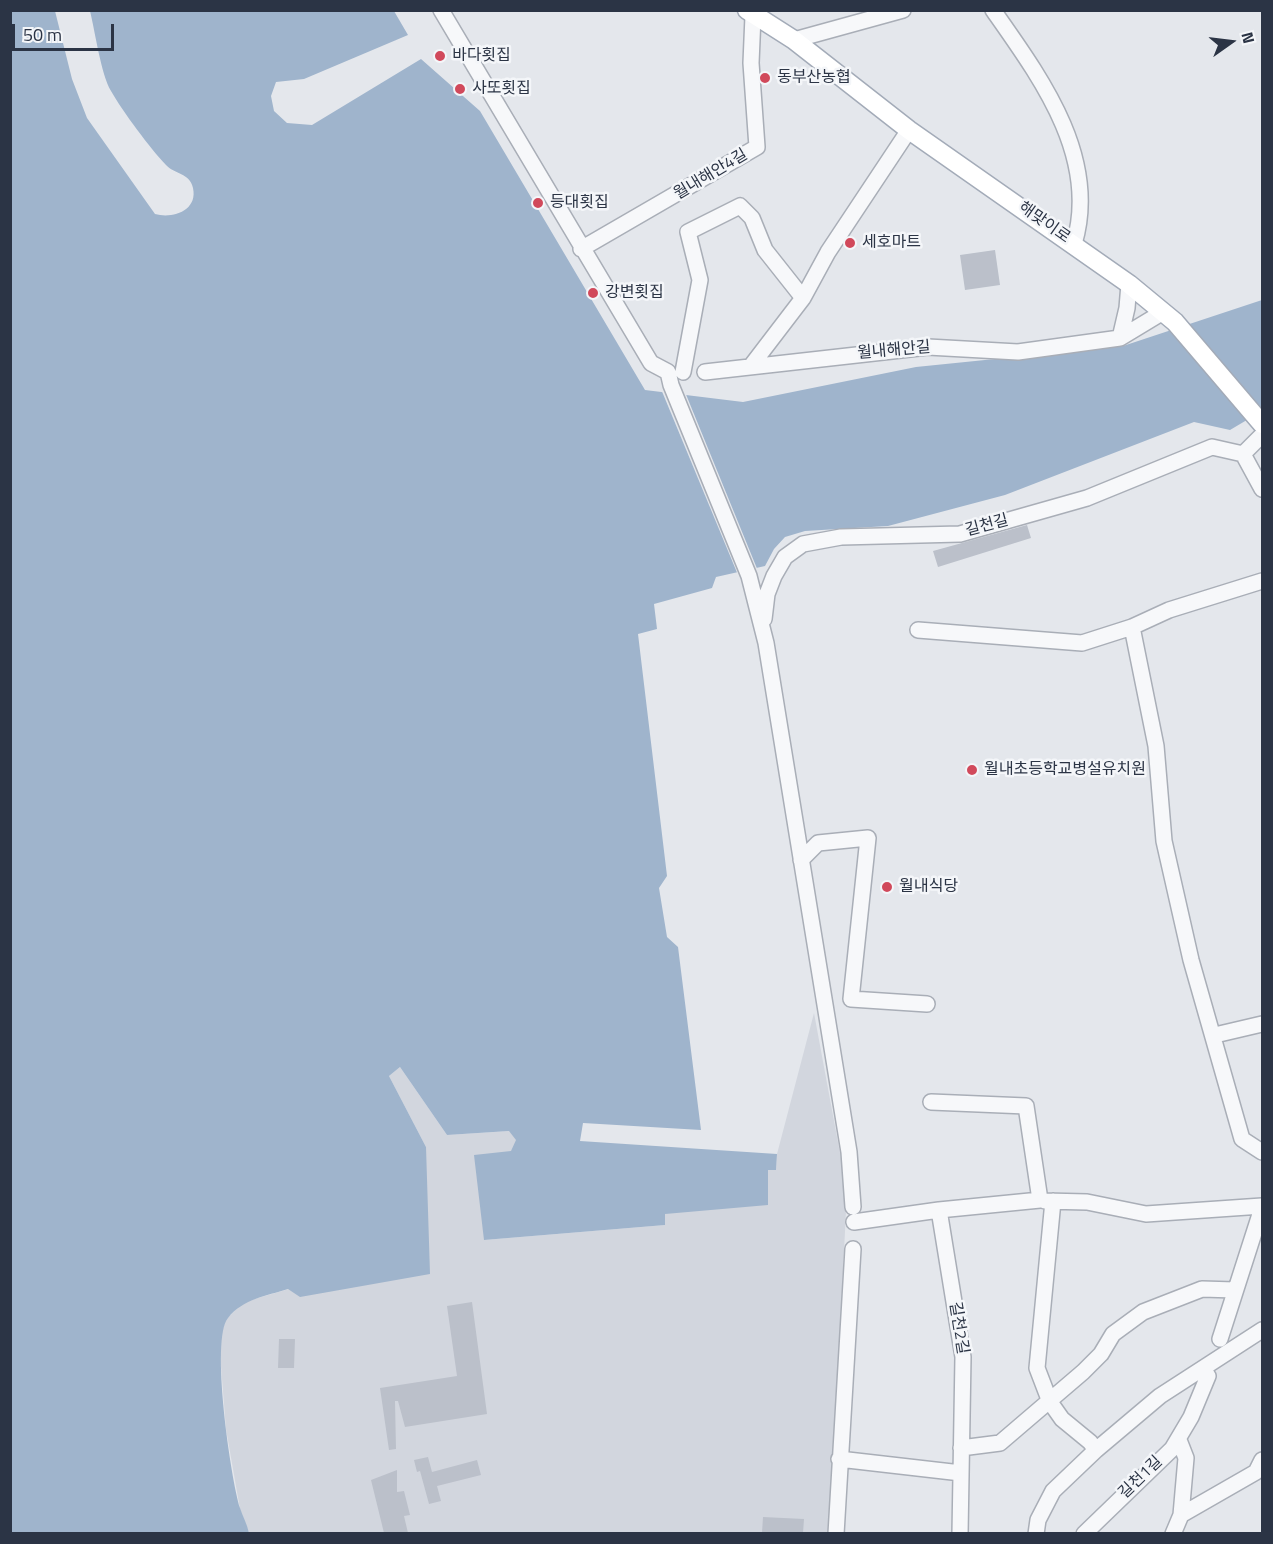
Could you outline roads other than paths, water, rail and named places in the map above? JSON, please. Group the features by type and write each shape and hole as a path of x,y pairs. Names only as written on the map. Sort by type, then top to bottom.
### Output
{"main road":[{"name":"해맞이로","path":"750,13 794,40 909,130 1129,284 1169,317 1261,426"}],"street":[{"path":"441,10 581,249 651,363 674,377"},
{"path":"794,40 903,10"},
{"path":"993,10 1044,84 1066,131 1078,172 1081,222 1074,244"},
{"name":"월내해안4길","path":"581,249 757,147 750,13"},
{"path":"816,58 814,42 825,30"},
{"path":"752,366 803,298 828,252 909,130"},
{"path":"803,298 765,250 752,218 740,206 688,232 700,280 674,377 749,576 766,643 849,1152 853,1214 1046,1201 1087,1202 1146,1214 1263,1207 1220,1339"},
{"path":"1120,338 1127,308 1129,284"},
{"path":"1120,338 1169,317"},
{"name":"월내해안길","path":"705,372 928,347 1018,352 1120,338"},
{"path":"1261,426 1243,454 1263,489"},
{"name":"길천길","path":"766,643 764,618 767,594 785,557 803,544 841,537 960,534 1087,498 1212,447 1243,454"},
{"path":"918,630 1082,643 1132,627 1169,610 1263,581"},
{"path":"1132,627 1156,746 1164,841 1191,960 1215,1035 1242,1139 1263,1152"},
{"path":"801,860 819,843 868,838 851,999 927,1004"},
{"path":"1215,1035 1263,1024"},
{"path":"931,1102 1026,1106 1046,1201 1037,1368 1050,1402 1062,1419 1090,1442 1096,1450"},
{"name":"길천2길","path":"939,1210 963,1357 960,1533"},
{"path":"836,1533 838,1459 853,1249"},
{"path":"961,1448 1000,1443 1050,1402 1101,1354 1113,1334 1143,1312 1202,1289 1235,1290"},
{"path":"1036,1533 1038,1520 1053,1491 1096,1450 1160,1396 1214,1359 1263,1330"},
{"name":"길천1길","path":"1084,1533 1179,1440 1208,1376"},
{"path":"1173,1533 1180,1515 1186,1458 1179,1440"},
{"path":"838,1459 961,1473"},
{"path":"1180,1515 1256,1472 1263,1460"}],"water":[{"path":"10,11 55,11 72,79 87,118 155,214 169,215 188,208 194,196 193,188 189,179 169,168 160,158 129,119 111,91 101,63 90,11 394,11 408,35 304,79 276,82 271,96 274,111 287,123 312,125 421,59 480,111 645,390 743,402 916,367 1123,346 1262,300 1262,411 1230,430 1194,422 1005,495 888,526 805,531 785,537 774,549 765,566 716,577 712,588 654,604 657,629 638,634 667,876 659,888 667,937 678,947 701,1130 583,1123 580,1141 777,1154 776,1170 768,1170 768,1205 665,1214 665,1225 484,1240 474,1155 511,1151 516,1140 509,1131 447,1135 400,1067 389,1076 426,1147 430,1274 300,1297 288,1289 248,1302 228,1318 223,1331 221,1352 224,1410 236,1492 249,1533 11,1533"}],"place":[{"name":"바다횟집","path":"440,56"},
{"name":"동부산농협","path":"765,78"},
{"name":"사또횟집","path":"460,89"},
{"name":"등대횟집","path":"538,203"},
{"name":"세호마트","path":"850,243"},
{"name":"강변횟집","path":"593,293"},
{"name":"월내초등학교병설유치원","path":"972,770"},
{"name":"월내식당","path":"887,887"}]}
